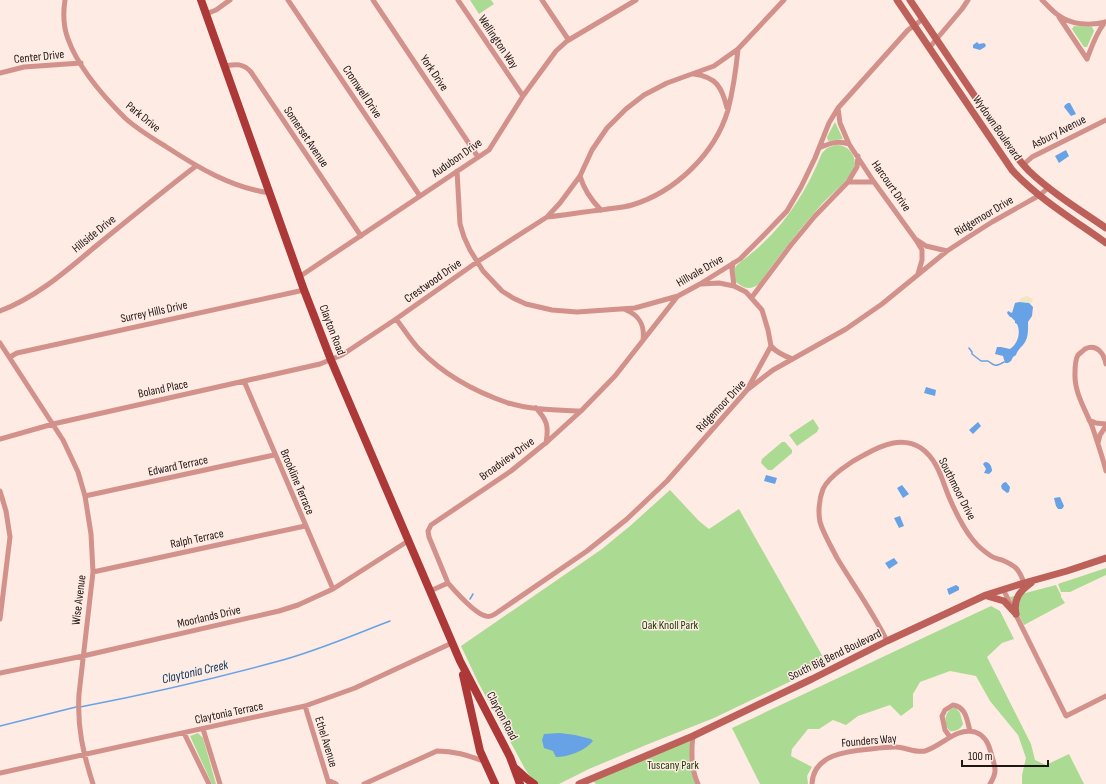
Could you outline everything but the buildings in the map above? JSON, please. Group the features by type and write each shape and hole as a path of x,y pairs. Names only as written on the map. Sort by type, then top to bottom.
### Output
{"main road":[{"name":"Clayton Road","path":"201,0 299,277 331,360 460,661 515,767 520,784"},
{"name":"Wydown Boulevard","path":"897,0 1012,170 1027,185 1106,243"},
{"name":"Wydown Boulevard","path":"910,0 1009,148 1023,164 1049,187 1106,228"},
{"name":"South Big Bend Boulevard","path":"579,784 693,736 887,641 986,595 1106,558"},
{"path":"1016,614 1015,602 1017,597 1022,590 1035,580"},
{"path":"986,595 1004,601 1016,614"},
{"name":"Clayton Road","path":"460,661 469,695 477,740 483,761 494,784"},
{"path":"515,767 534,784"}],"street":[{"name":"Park Drive","path":"65,0 63,18 68,40 81,63 105,96 126,119 153,139 196,166 244,188 270,193"},
{"path":"206,14 216,10 230,0"},
{"name":"Cromwell Drive","path":"288,0 420,196"},
{"name":"York Drive","path":"373,0 478,157"},
{"name":"Wellington Way","path":"458,0 522,96"},
{"path":"542,0 568,39"},
{"name":"Crestwood Drive","path":"331,360 342,355 477,262 547,217 560,203 580,176 592,150 607,128 626,109 644,95 667,83 714,66 738,49 784,0"},
{"path":"929,48 968,0"},
{"path":"1042,0 1060,17 1087,60 1099,29 1105,22"},
{"name":"Audubon Drive","path":"299,277 489,150 522,96 556,51 568,39 633,1"},
{"path":"1060,17 1083,24 1105,22"},
{"name":"Hillvale Drive","path":"457,171 460,224 470,250 492,282 513,298 539,308 577,312 624,309 666,300 678,296 700,284 744,255 787,211 801,186 829,123 838,108 914,25 923,19"},
{"name":"Crestwood Drive","path":"547,217 630,206 652,198 673,184 700,160 717,136 728,111 738,49"},
{"name":"Center Drive","path":"0,74 24,67 81,63"},
{"name":"Somerset Avenue","path":"225,66 235,64 242,65 251,72 361,236"},
{"path":"692,74 706,76 715,82 722,90 728,111"},
{"name":"Harcourt Drive","path":"838,108 840,123 849,144 922,250 922,260 918,274"},
{"name":"Asbury Avenue","path":"1023,164 1032,157 1106,120"},
{"path":"819,148 832,142 849,144"},
{"path":"752,297 815,216 848,182 857,167 858,156"},
{"name":"Hillside Drive","path":"0,310 25,299 56,278 149,202 196,166"},
{"path":"580,176 588,196 601,210"},
{"path":"848,182 874,182"},
{"name":"Ridgemoor Drive","path":"448,582 455,591 481,614 490,616 495,614 587,551 627,519 667,481 747,390 774,370 846,329 882,304 947,251 992,222 1040,195 1049,187"},
{"name":"Harcourt Drive","path":"916,240 936,250 947,251"},
{"path":"733,263 732,270 734,286"},
{"path":"700,284 719,283 734,286 746,292 762,310 771,346 775,351 793,359"},
{"name":"Surrey Hills Drive","path":"10,357 17,353 304,290"},
{"name":"Broadview Drive","path":"448,582 429,537 428,531 431,525 510,471 546,443 581,411 616,376 678,296"},
{"path":"624,309 632,313 639,320 643,329 643,341"},
{"path":"396,319 419,350 439,367 467,385 509,403 536,408 581,411"},
{"name":"Wise Avenue","path":"0,343 72,455 85,496 91,534 93,572 78,711 79,733 83,754 93,784"},
{"path":"747,390 771,346"},
{"path":"1106,364 1102,352 1094,347 1083,350 1079,354 1076,363 1075,375 1078,394 1098,442 1106,470"},
{"name":"Boland Place","path":"0,439 53,424 244,382 331,360"},
{"name":"Brookline Terrace","path":"244,382 333,589"},
{"path":"536,408 544,416 547,426 548,432 546,443"},
{"path":"1089,420 1106,425 1098,442"},
{"name":"Southmoor Drive","path":"887,641 876,619 832,549 820,523 819,508 823,489 836,474 851,462 878,447 894,442 908,443 921,448 934,462 942,476 949,497 973,540 991,556 1011,564 1019,570 1024,583"},
{"name":"Edward Terrace","path":"85,496 274,454"},
{"path":"0,491 6,511 10,536 0,619"},
{"name":"Ralph Terrace","path":"93,572 305,526"},
{"name":"Moorlands Drive","path":"0,673 83,656 279,611 298,605 333,589 408,541"},
{"path":"430,591 448,582"},
{"path":"1003,589 1066,716 1106,696"},
{"name":"Claytonia Terrace","path":"0,773 305,706 356,688 452,643"},
{"path":"950,737 945,730 942,716 945,710 953,705 962,709 970,731 979,734 985,739 990,747 996,769 990,784"},
{"name":"Ethel Avenue","path":"305,706 328,782"},
{"path":"203,729 220,784"},
{"name":"Founders Way","path":"812,784 812,778 819,766 830,756 852,750 896,747 917,751 925,750 950,737 970,731"},
{"path":"184,733 208,784"},
{"path":"693,736 692,751 694,775 698,784"},
{"path":"364,784 437,751 463,753 483,761"},
{"path":"590,779 596,784"},
{"path":"328,782 336,784"}],"green space":[{"path":"470,0 491,0 494,4 479,14"},
{"path":"1074,26 1092,27 1094,31 1087,47 1084,47 1072,29"},
{"path":"835,122 843,139 828,141 827,137"},
{"path":"835,145 844,146 853,155 855,164 852,173 805,224 759,284 749,288 740,285 735,281 734,270 736,266 759,247 781,224 797,202 811,178 822,153 827,148"},
{"path":"813,419 819,428 817,432 797,446 789,435"},
{"path":"782,442 785,442 792,450 792,453 772,470 768,470 761,463 762,459"},
{"name":"Oak Knoll Park","path":"670,490 699,521 709,529 739,509 827,664 714,718 589,769 559,784 537,784 530,777 524,767 478,682 461,646 602,549"},
{"path":"1106,568 1106,575 1070,592 1061,592 1058,584"},
{"path":"1056,585 1065,603 1024,625 1010,597"},
{"path":"991,606 1000,611 1014,639 1002,643 987,657 1031,744 1035,760 1046,765 1069,754 1084,784 1022,784 1022,775 1026,758 1018,735 990,701 976,676 950,671 920,682 913,694 913,707 901,716 890,705 858,716 846,725 833,720 819,729 808,729 792,749 791,756 812,767 807,776 808,784 760,784 732,728"},
{"path":"953,708 956,708 960,713 963,724 956,731 950,731 946,725 946,715"},
{"path":"198,733 203,738 216,784 212,784 190,736"},
{"name":"Tuscany Park","path":"693,736 692,751 698,784 596,784 590,779"}],"sand":[{"path":"1027,296 1033,299 1030,303 1032,305 1026,302 1019,302 1021,298"}],"water":[{"path":"977,42 979,44 984,43 986,45 980,50 973,48 973,45"},
{"path":"1070,103 1076,114 1071,116 1064,107"},
{"path":"1066,150 1069,156 1059,163 1055,156"},
{"path":"1015,303 1029,303 1033,307 1032,316 1028,322 1028,334 1025,342 1016,355 1011,361 1005,363 1003,356 995,354 997,347 1010,349 1017,341 1019,331 1017,324 1007,313 1008,311 1012,313"},
{"path":"926,387 936,390 935,396 924,393"},
{"path":"978,422 981,426 973,434 969,430"},
{"path":"987,462 992,468 992,471 989,474 984,473 986,469 983,464"},
{"path":"766,475 777,478 775,484 764,481"},
{"path":"1006,482 1010,487 1009,492 1007,493 1001,486"},
{"path":"902,485 909,494 903,498 897,488"},
{"path":"1060,497 1064,506 1062,509 1058,509 1054,498"},
{"path":"900,516 904,526 899,528 894,518"},
{"path":"894,558 898,563 889,569 885,563"},
{"path":"956,585 959,587 959,590 949,595 947,589"},
{"path":"560,733 575,735 591,739 593,741 586,748 576,753 556,757 553,751 544,748 542,740 544,734"}],"waterway":[{"path":"969,348 972,354 981,361 988,361 995,365 999,365 1004,362"},
{"path":"470,599 473,594"},
{"name":"Claytonia Creek","path":"80,707 180,686 279,661 321,648 390,621"},
{"name":"Claytonia Creek","path":"0,726 76,707"}]}
